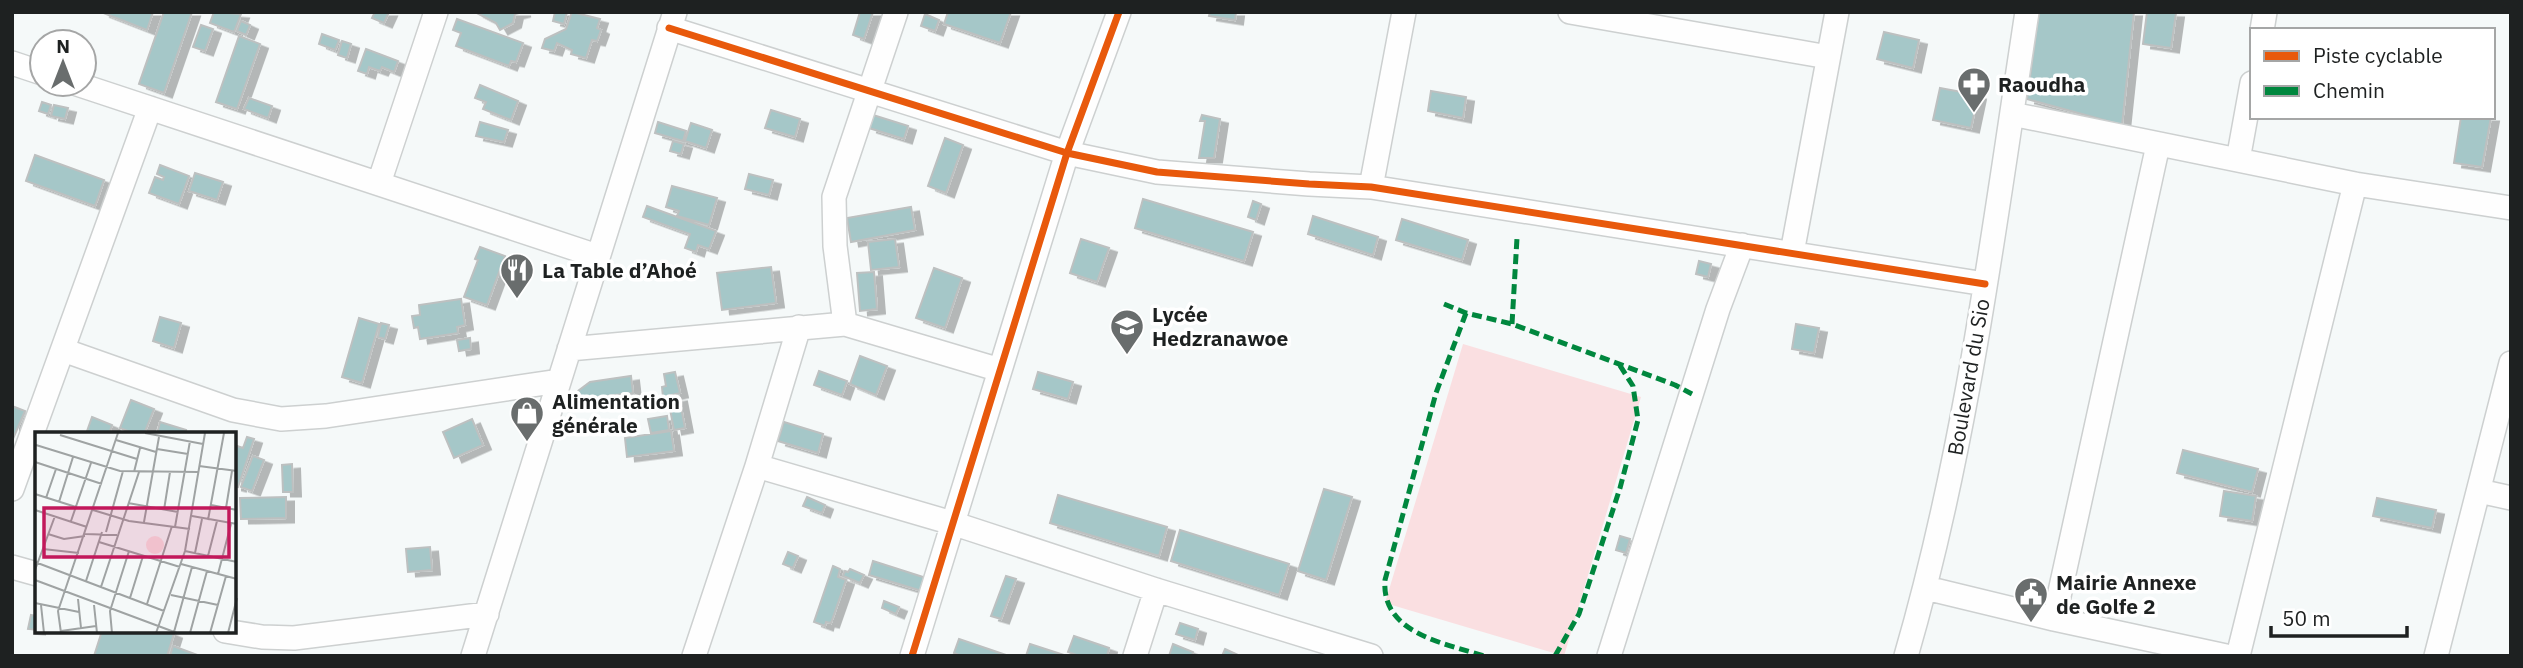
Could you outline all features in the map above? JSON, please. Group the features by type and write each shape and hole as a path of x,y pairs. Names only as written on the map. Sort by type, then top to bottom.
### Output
{"street":[{"path":"379,183 436,12"},
{"path":"845,324 835,246 834,197 896,12"},
{"path":"912,656 1067,153 1119,12"},
{"path":"1371,187 1404,12"},
{"path":"1570,12 1633,18 1828,57"},
{"path":"1792,253 1837,12"},
{"name":"Boulevard du Sio","path":"1906,656 1926,588 1947,493 1985,284 2027,12"},
{"path":"473,656 672,20 869,92 1067,153 1157,172 1371,187 1985,284"},
{"path":"98,91 597,256"},
{"path":"2238,160 2250,94"},
{"path":"12,489 150,108"},
{"path":"2012,114 2355,184 2511,208"},
{"path":"2054,619 2158,145"},
{"path":"2238,656 2355,184"},
{"path":"1609,656 1718,309 1742,245"},
{"path":"569,349 845,324 1000,370"},
{"path":"694,656 757,466 799,327"},
{"path":"63,350 233,410 281,419 326,416 559,381"},
{"path":"2435,656 2511,363"},
{"path":"757,466 952,523 1347,652 1371,656"},
{"path":"2479,491 2511,498"},
{"path":"12,567 35,573"},
{"path":"1926,588 2226,656"},
{"path":"1135,656 1156,590"},
{"path":"236,633 262,637 291,647 487,614"}],"shaded area":[{"path":"1463,344 1641,397 1564,656 1385,603"}],"building":[{"path":"101,12 153,12 147,30"},
{"path":"164,12 192,12 164,93 139,84"},
{"path":"214,12 241,14 234,32 210,23"},
{"path":"375,12 389,12 384,23 372,18"},
{"path":"475,12 523,12 515,14 513,23 500,30 496,23"},
{"path":"555,12 567,12 564,24 553,21"},
{"path":"572,12 600,19 597,28 601,30 597,41 592,40 586,58 571,54 572,50 557,43 554,51 542,48 545,39 566,29"},
{"path":"860,12 873,12 864,39 853,35"},
{"path":"948,12 1011,12 1000,43 944,24"},
{"path":"1210,12 1236,12 1235,20 1209,16"},
{"path":"2039,12 2134,12 2122,125 2027,99"},
{"path":"2147,12 2176,13 2171,48 2143,44"},
{"path":"925,14 939,20 935,31 921,26"},
{"path":"457,19 523,43 516,62 511,61 509,66 456,46 461,33 453,30"},
{"path":"241,21 250,25 246,35 237,31"},
{"path":"201,25 213,29 205,51 193,47"},
{"path":"1884,32 1919,40 1913,68 1877,59"},
{"path":"322,34 339,40 335,50 319,44"},
{"path":"239,36 260,44 237,109 216,102"},
{"path":"342,41 351,44 347,58 338,55"},
{"path":"366,49 398,61 394,72 382,67 380,71 369,67 367,74 358,71"},
{"path":"480,85 518,101 511,120 483,109 486,102 475,98"},
{"path":"1940,88 1978,95 1971,128 1933,120"},
{"path":"1431,91 1466,97 1463,118 1428,111"},
{"path":"249,98 272,106 268,118 244,109"},
{"path":"42,102 51,105 48,114 39,111"},
{"path":"54,105 68,108 65,119 51,116"},
{"path":"771,110 800,119 795,137 765,128"},
{"path":"873,115 908,126 904,139 869,128"},
{"path":"1202,115 1220,119 1214,158 1199,158 1205,121 1200,121"},
{"path":"2461,119 2491,119 2482,167 2454,163"},
{"path":"480,122 508,130 504,142 476,136"},
{"path":"658,122 686,131 683,141 655,133"},
{"path":"691,123 712,130 706,148 685,141"},
{"path":"945,138 963,145 946,193 928,186"},
{"path":"673,141 684,144 681,154 670,151"},
{"path":"35,155 104,180 95,206 26,181"},
{"path":"160,165 189,176 179,204 149,193 155,177 163,180 164,177 157,174"},
{"path":"195,173 223,182 217,200 189,191"},
{"path":"749,174 773,180 769,195 745,189"},
{"path":"672,186 717,198 709,225 677,216 679,211 666,207"},
{"path":"1143,199 1253,232 1244,261 1135,228"},
{"path":"1253,201 1261,204 1256,220 1248,217"},
{"path":"647,206 716,231 709,249 698,245 696,252 685,248 690,234 643,217"},
{"path":"911,207 915,230 851,242 847,218"},
{"path":"1313,216 1378,237 1373,255 1308,234"},
{"path":"1402,219 1468,240 1462,260 1396,240"},
{"path":"895,239 899,267 871,270 868,242"},
{"path":"1081,239 1109,248 1097,282 1070,273"},
{"path":"480,247 505,256 487,305 464,297"},
{"path":"1699,261 1711,264 1708,277 1696,274"},
{"path":"771,267 776,303 722,310 717,273"},
{"path":"934,268 962,278 945,328 916,318"},
{"path":"874,272 877,309 860,311 857,273"},
{"path":"461,299 465,325 457,327 458,333 420,339 412,316 420,315 419,305"},
{"path":"160,317 181,323 174,348 153,341"},
{"path":"359,318 379,324 362,383 342,377"},
{"path":"381,323 389,325 385,339 378,337"},
{"path":"1796,324 1819,328 1814,353 1792,349"},
{"path":"470,338 471,349 459,351 457,340"},
{"path":"860,356 887,366 876,395 850,384"},
{"path":"819,371 847,381 842,395 814,385"},
{"path":"675,372 680,393 663,397 662,387 666,386 664,374"},
{"path":"1038,372 1073,382 1068,399 1033,389"},
{"path":"631,376 633,393 579,399 578,391 590,382"},
{"path":"679,397 685,428 674,430 670,409 664,410 662,400"},
{"path":"131,400 154,409 145,432 130,432 120,428"},
{"path":"12,406 25,411 12,441"},
{"path":"667,416 669,430 651,433 648,419"},
{"path":"92,417 112,425 110,432 87,432"},
{"path":"472,419 483,445 454,458 443,432"},
{"path":"160,422 186,430 186,432 158,432"},
{"path":"784,422 823,434 818,453 778,441"},
{"path":"671,431 674,451 627,457 625,438"},
{"path":"247,437 254,439 238,487 236,446 243,448"},
{"path":"2183,450 2258,469 2252,492 2177,473"},
{"path":"253,456 264,460 252,491 241,487"},
{"path":"292,464 293,492 283,492 282,465"},
{"path":"1324,489 1352,497 1326,580 1298,571"},
{"path":"2224,491 2256,496 2252,521 2220,516"},
{"path":"1058,495 1167,527 1159,556 1050,523"},
{"path":"286,497 286,518 241,519 240,498"},
{"path":"807,497 825,505 822,513 803,506"},
{"path":"2377,498 2436,510 2432,528 2373,516"},
{"path":"1180,530 1289,564 1279,595 1171,561"},
{"path":"1620,536 1630,539 1626,553 1616,550"},
{"path":"430,547 432,570 408,572 406,549"},
{"path":"788,552 798,556 793,568 783,564"},
{"path":"873,561 926,578 922,591 869,575"},
{"path":"833,566 840,569 838,577 846,580 831,623 826,622 825,626 814,622"},
{"path":"850,569 864,575 860,583 843,576 845,571"},
{"path":"1006,576 1016,579 1001,619 991,616"},
{"path":"884,601 899,607 896,614 882,608"},
{"path":"31,615 35,616 35,630 28,629"},
{"path":"1180,623 1198,629 1195,640 1176,634"},
{"path":"101,633 174,634 167,656 94,656"},
{"path":"1074,636 1109,648 1107,656 1079,656 1068,652"},
{"path":"959,639 1009,656 961,656 954,653"},
{"path":"1030,644 1067,656 1026,656"},
{"path":"1173,644 1193,652 1192,656 1169,656"},
{"path":"173,646 200,656 170,656"},
{"path":"1225,649 1240,656 1222,656"}],"marked path":[{"path":"1512,324 1517,238"},
{"path":"1444,304 1466,313 1512,324 1675,385 1692,394"},
{"path":"1466,313 1436,393 1385,580 1387,598 1393,613 1404,624 1434,640 1484,656"},
{"path":"1555,656 1579,614 1620,488 1638,420 1633,386 1619,364"}],"cycle path":[{"path":"912,656 1067,153 1119,12"},
{"path":"669,28 1067,153 1157,172 1371,187 1985,284"}],"place":[{"name":"Raoudha","path":"1974,114"},
{"name":"La Table d’Ahoé","path":"517,300"},
{"name":"Lycée Hedzranawoe","path":"1127,356"},
{"name":"Alimentation générale","path":"527,443"},
{"name":"Mairie Annexe de Golfe 2","path":"2031,624"}]}
